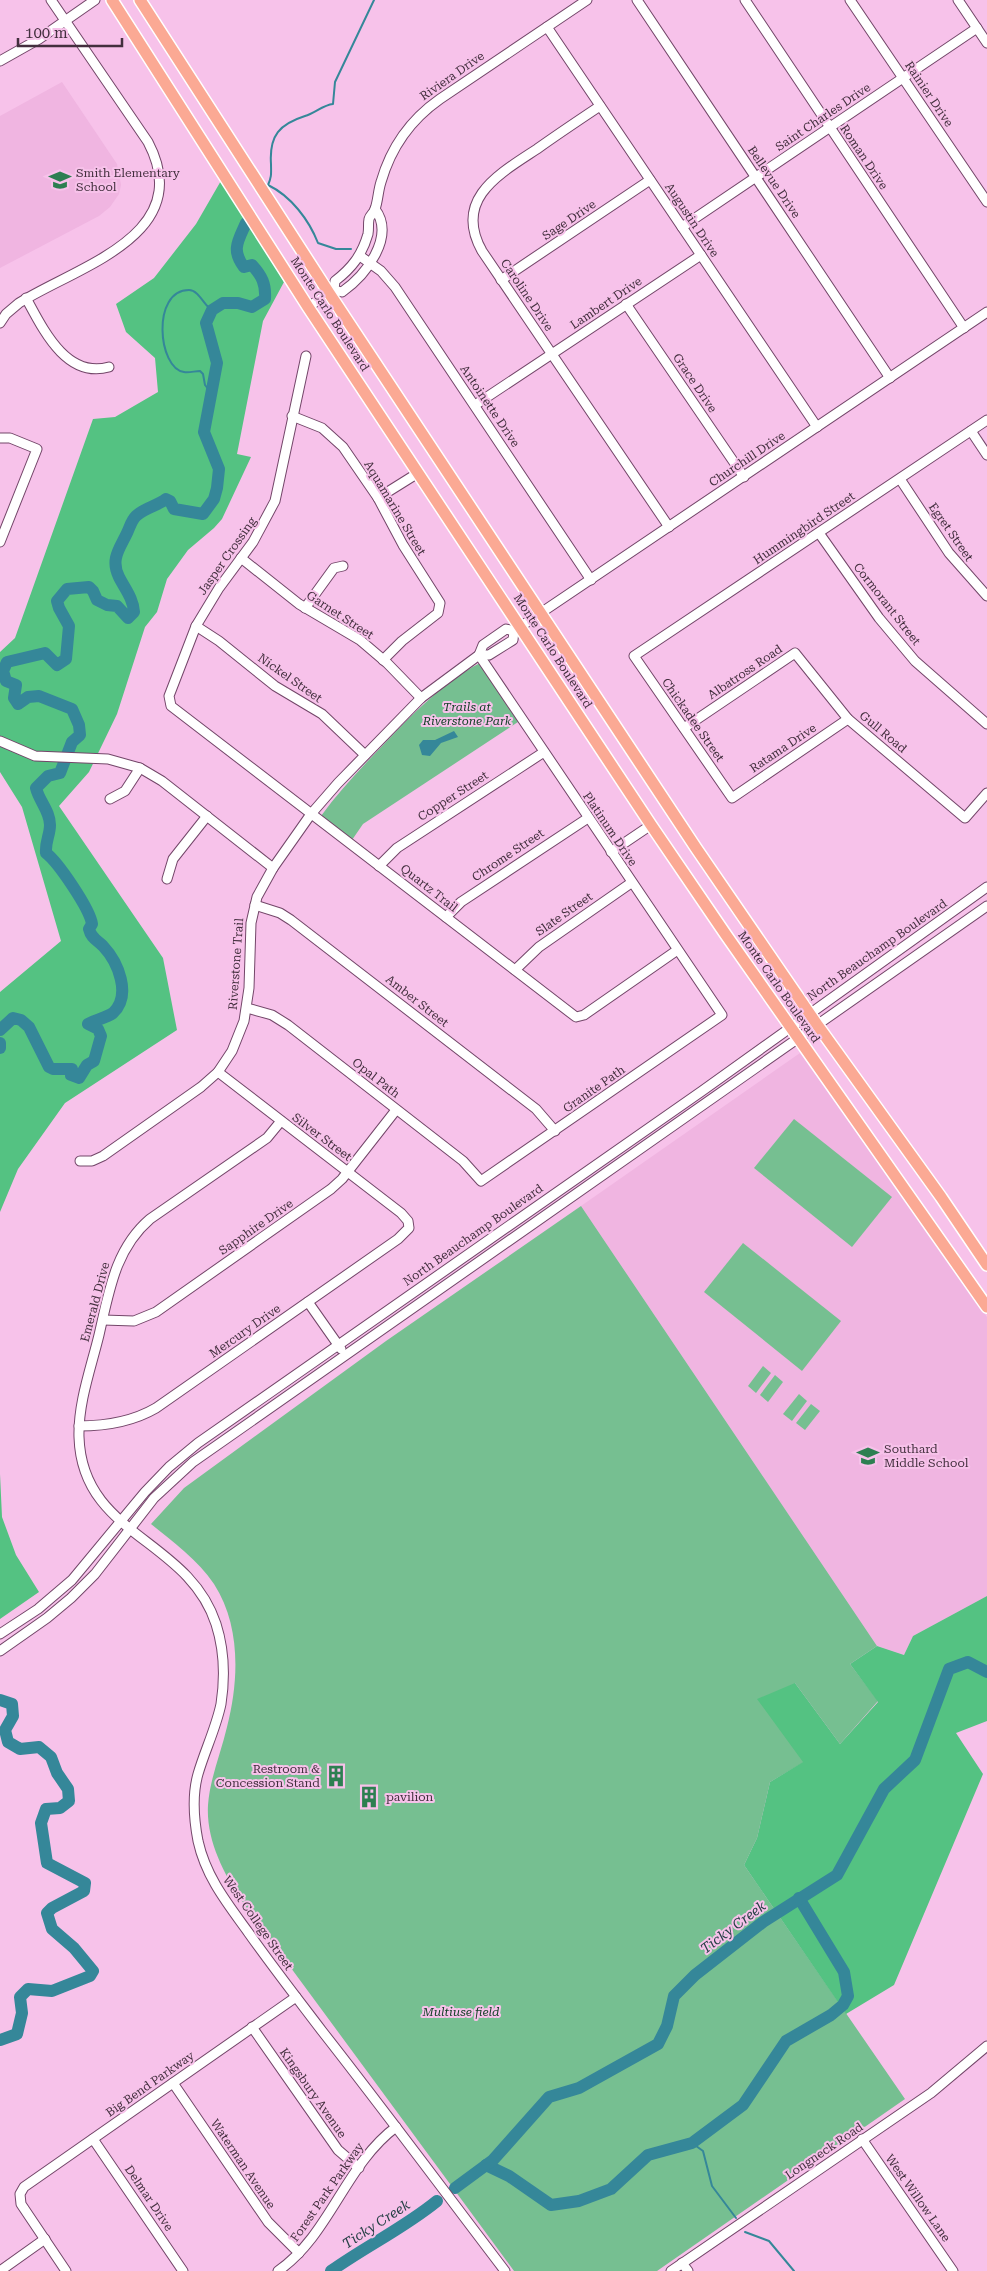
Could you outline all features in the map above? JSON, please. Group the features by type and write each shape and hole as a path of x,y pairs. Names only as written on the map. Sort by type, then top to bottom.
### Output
{"main road":[{"name":"Monte Carlo Boulevard","path":"112,0 308,307 418,472 518,629 651,825 987,1307"},
{"name":"Monte Carlo Boulevard","path":"140,0 541,614 809,1013 941,1197 987,1265"}],"street":[{"path":"0,323 10,310 26,298 133,238 152,215 158,192 157,163 148,142 51,0"},
{"path":"0,61 95,0"},
{"name":"Riviera Drive","path":"331,292 335,281 360,256 368,234 370,218 375,209 388,160 399,140 417,117 440,99 588,0"},
{"name":"Bellevue Drive","path":"637,0 890,378"},
{"name":"Roman Drive","path":"744,0 964,328"},
{"name":"Rainier Drive","path":"850,0 987,202"},
{"path":"958,0 987,43"},
{"name":"Augustin Drive","path":"547,27 817,427"},
{"name":"Saint Charles Drive","path":"682,227 977,28"},
{"name":"Caroline Drive","path":"600,106 496,176 480,195 474,214 474,233 482,251 501,280 669,527"},
{"name":"Sage Drive","path":"501,280 650,180"},
{"name":"Riviera Drive","path":"308,307 331,292 342,292 360,278 370,263 382,232 382,218 375,209"},
{"name":"Lambert Drive","path":"475,405 701,255"},
{"name":"Antoinette Drive","path":"360,256 381,271 395,287 591,580"},
{"path":"26,298 50,340 61,353 91,369 109,368"},
{"name":"Grace Drive","path":"626,304 744,477"},
{"name":"Churchill Drive","path":"518,629 987,312"},
{"name":"Jasper Crossing","path":"171,706 169,696 196,626 219,588 267,520 275,501 306,356"},
{"name":"Aquamarine Street","path":"292,416 322,428 334,436 378,498 403,545 436,595 440,609 384,660"},
{"name":"Hummingbird Street","path":"634,656 987,420"},
{"path":"971,431 987,455"},
{"path":"0,438 10,438 36,449 0,542"},
{"path":"378,498 418,472"},
{"name":"Egret Street","path":"900,479 949,553 987,596"},
{"name":"Cormorant Street","path":"819,533 879,618 916,661 987,724"},
{"name":"Garnet Street","path":"240,558 305,608 360,640 384,660 421,698"},
{"path":"305,608 334,568 343,566"},
{"name":"Nickel Street","path":"196,626 219,641 275,686 322,714 365,755"},
{"name":"Riverstone Trail","path":"80,1161 92,1161 102,1156 201,1087 218,1072 237,1039 247,1008 250,931 255,905 273,868 312,814 365,755 421,698 479,655 489,655 513,640 518,629"},
{"name":"Gull Road","path":"795,653 848,719 965,818 987,793"},
{"name":"Albatross Road","path":"684,728 795,653"},
{"name":"Platinum Drive","path":"479,655 676,951 722,1015"},
{"name":"Chickadee Street","path":"634,656 732,798"},
{"name":"Quartz Trail","path":"171,706 576,1017 584,1014 676,951"},
{"name":"Ratama Drive","path":"732,798 848,719"},
{"path":"0,740 18,750 40,757 108,759 140,768 158,778 273,868"},
{"name":"Copper Street","path":"379,866 397,848 544,752"},
{"path":"110,799 125,791 140,768"},
{"path":"168,879 173,859 207,816"},
{"name":"Chrome Street","path":"446,917 461,902 588,818"},
{"path":"611,852 651,825"},
{"name":"Slate Street","path":"515,970 539,947 631,883"},
{"name":"North Beauchamp Boulevard","path":"0,1634 38,1609 72,1580 145,1492 183,1454 337,1344 702,1091 987,887"},
{"name":"Amber Street","path":"255,905 285,915 536,1110 555,1131"},
{"name":"North Beauchamp Boulevard","path":"0,1651 71,1598 95,1574 154,1498 193,1462 800,1039 987,906"},
{"name":"Opal Path","path":"247,1008 280,1020 469,1166 481,1181"},
{"name":"Granite Path","path":"481,1181 722,1015"},
{"name":"Silver Street","path":"218,1072 348,1172 401,1214 410,1224"},
{"name":"Sapphire Drive","path":"102,1320 134,1321 156,1312 331,1189 348,1172 396,1110"},
{"name":"Emerald Drive","path":"121,1522 108,1510 90,1486 81,1455 79,1426 102,1320 120,1258 139,1230 150,1219 267,1138 281,1122"},
{"name":"Mercury Drive","path":"79,1426 118,1423 149,1412 398,1239 407,1231 410,1224"},
{"path":"308,1302 345,1356"},
{"name":"West College Street","path":"121,1522 182,1569 200,1592 216,1625 220,1643 223,1686 220,1707 197,1778 195,1820 202,1856 218,1891 296,1997 505,2271"},
{"name":"Big Bend Parkway","path":"45,2239 21,2204 20,2194 24,2187 296,1997"},
{"name":"Kingsbury Avenue","path":"252,2028 338,2150 359,2168"},
{"name":"Longneck Road","path":"671,2271 946,2082 987,2046"},
{"name":"Waterman Avenue","path":"173,2083 268,2222 300,2253"},
{"name":"Forest Park Parkway","path":"278,2271 300,2253 311,2240 373,2148 396,2128"},
{"name":"Delmar Drive","path":"93,2139 184,2271"},
{"name":"West Willow Lane","path":"862,2140 953,2271"},
{"path":"0,2270 45,2239 66,2271"},
{"path":"682,2263 688,2271"}],"shaded area":[{"name":"Smith Elementary School","path":"62,82 117,164 121,185 119,194 110,207 99,216 0,268 0,116"},
{"name":"Southard Middle School","path":"800,1053 987,1317 987,1596 913,1636 904,1655 877,1646 581,1206"}],"green space":[{"path":"222,179 284,282 263,321 237,454 251,457 222,519 188,550 167,579 157,612 145,627 117,714 89,772 59,806 163,958 177,1030 65,1103 18,1169 0,1212 0,992 61,941 22,807 0,772 0,652 15,638 93,419 115,417 158,392 155,358 126,332 116,304 154,278 196,224"},
{"name":"Trails at Riverstone Park","path":"480,663 518,722 363,824 352,840 321,816 359,770 395,732 441,689"},
{"path":"794,1119 892,1197 852,1247 754,1168"},
{"name":"Multiuse field","path":"581,1206 877,1646 850,1664 878,1701 840,1744 795,1683 804,1762 770,1782 757,1838 744,1865 905,2099 657,2271 514,2271 241,1900 217,1855 208,1818 211,1785 227,1727 234,1691 235,1654 229,1617 223,1600 208,1575 185,1552 151,1524 184,1488 386,1341"},
{"path":"743,1243 841,1321 802,1371 704,1292"},
{"path":"763,1366 771,1373 756,1393 748,1386"},
{"path":"775,1375 783,1382 768,1402 760,1395"},
{"path":"799,1394 807,1401 792,1421 783,1414"},
{"path":"811,1404 820,1411 805,1430 796,1423"},
{"path":"0,1474 2,1517 16,1555 39,1592 0,1619"},
{"path":"987,1596 987,1721 956,1733 983,1774 894,1985 846,2014 744,1865 757,1838 770,1782 803,1762 757,1699 795,1683 840,1744 878,1702 850,1664 877,1646 904,1655 913,1636"}],"water":[{"path":"454,731 458,737 441,743 430,756 422,755 419,745 423,740 435,740"}],"waterway":[{"path":"351,249 336,249 318,243 310,226 292,202 268,185 271,175 271,154 274,138 289,123 333,104 335,82 374,0"},
{"path":"0,1030 13,1018 21,1020 29,1027 49,1067 53,1069 72,1069 71,1075 79,1078 87,1065 94,1061 101,1036 98,1029 88,1024 113,1013 119,1006 122,997 121,979 114,961 103,946 91,935 89,929 92,924 90,917 80,897 65,875 46,853 50,820 36,788 48,776 60,773 72,742 80,735 79,725 72,709 39,696 28,697 18,704 14,698 16,685 6,681 3,671 7,662 45,653 57,665 66,659 69,626 57,601 67,589 89,587 97,600 107,605 117,606 128,618 134,612 133,607 115,565 119,549 134,518 139,513 166,499 170,501 174,509 203,514 214,499 219,469 204,432 217,363 206,323 212,310 223,303 238,303 252,307 265,299 265,289 261,277 252,265 244,267 238,255 237,245 246,223"},
{"path":"212,310 193,291 177,293 169,302 164,315 162,330 168,358 175,368 184,372 200,371 203,374 205,385 212,394"},
{"path":"0,1043 0,1048"},
{"name":"Ticky Creek","path":"455,2188 493,2160 549,2097 579,2088 658,2044 667,2026 674,1996 695,1975 763,1922 837,1875 884,1789 915,1760 949,1669 968,1662 987,1672"},
{"path":"0,1700 12,1704 13,1716 5,1730 8,1742 20,1749 39,1747 51,1757 57,1773 68,1789 69,1801 60,1808 46,1809 41,1823 47,1863 85,1883 84,1891 52,1908 47,1913 52,1929 74,1948 93,1971 90,1976 52,1991 28,1989 20,1997 22,2013 17,2034 0,2040"},
{"path":"486,2165 509,2176 551,2205 579,2201 611,2189 648,2155 692,2143 743,2105 786,2041 831,2015 843,2005 848,1996 844,1972 799,1898"},
{"path":"692,2143 703,2151 712,2186 736,2218"},
{"name":"Ticky Creek","path":"331,2271 411,2220 437,2201"},
{"path":"745,2232 769,2241 794,2271"}],"place":[{"name":"Smith Elementary School","path":"60,180"},
{"name":"Southard Middle School","path":"868,1456"},
{"name":"Restroom & Concession Stand","path":"336,1776"},
{"name":"pavilion","path":"369,1797"}]}
